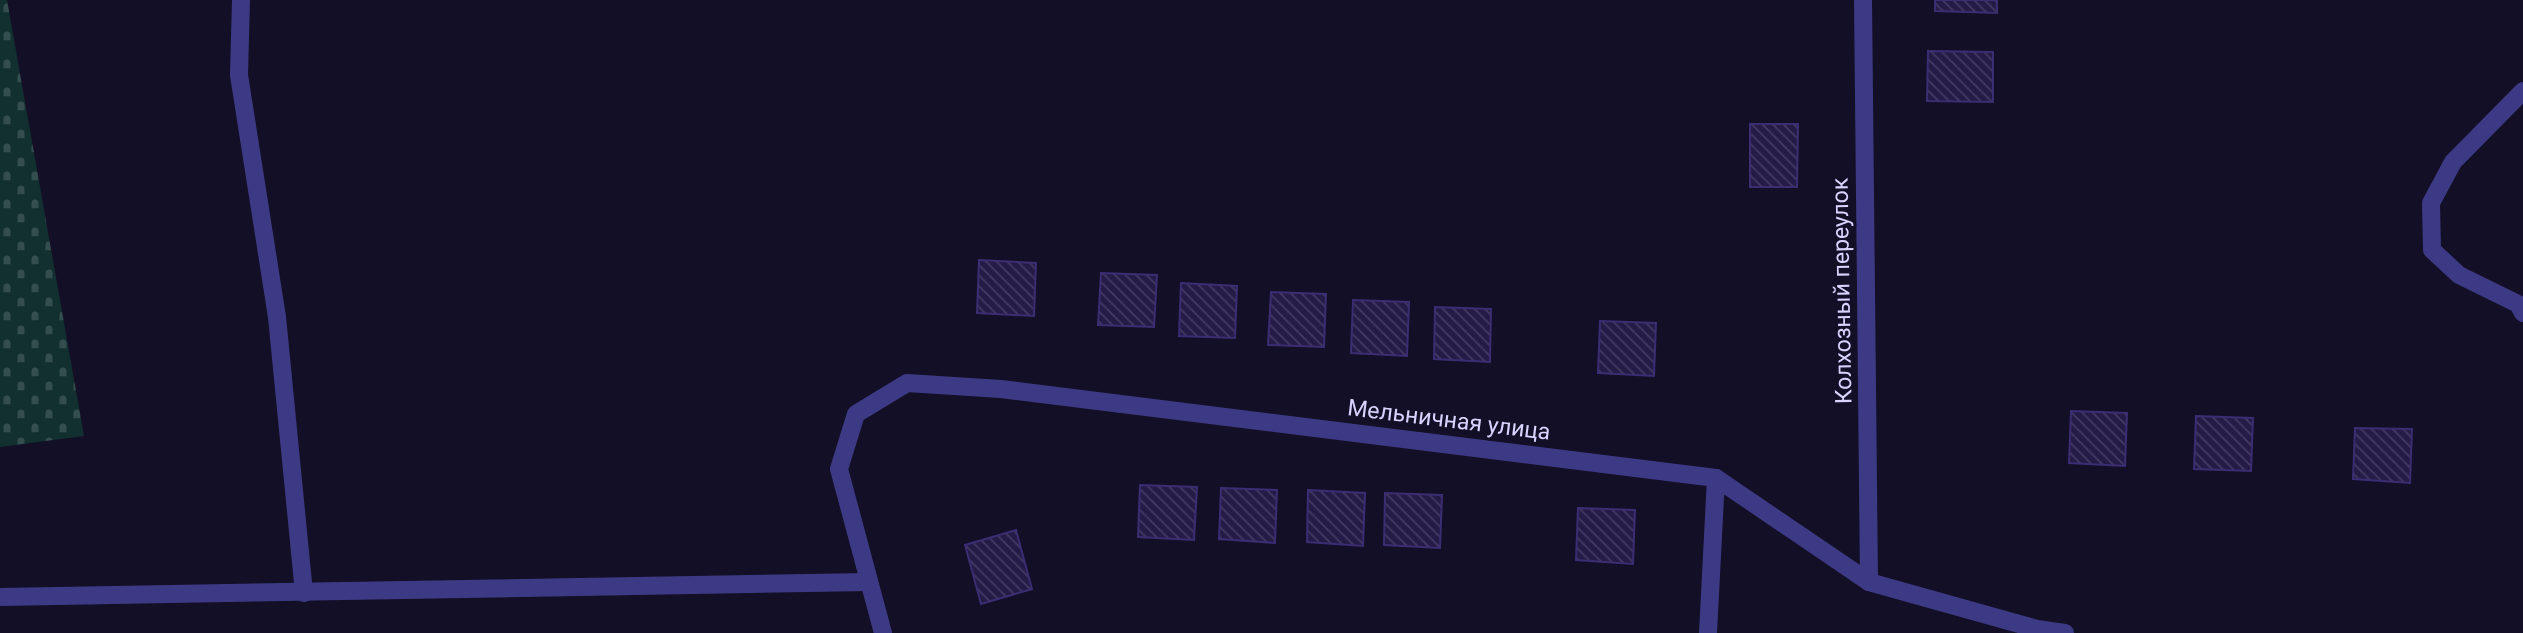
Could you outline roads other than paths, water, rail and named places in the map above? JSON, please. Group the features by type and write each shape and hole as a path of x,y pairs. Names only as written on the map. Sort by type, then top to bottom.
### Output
{"street":[{"path":"241,0 239,75 277,317 303,593"},
{"name":"Колхозный переулок","path":"1863,0 1869,582"},
{"path":"2523,92 2453,162 2431,203 2432,250 2459,275 2518,304 2523,313"},
{"name":"Мельничная улица","path":"870,582 839,470 856,414 907,383 1014,391 1716,478 1869,582 2037,629 2065,633"},
{"path":"1708,633 1716,478"},
{"path":"0,597 870,582 883,633"}]}
